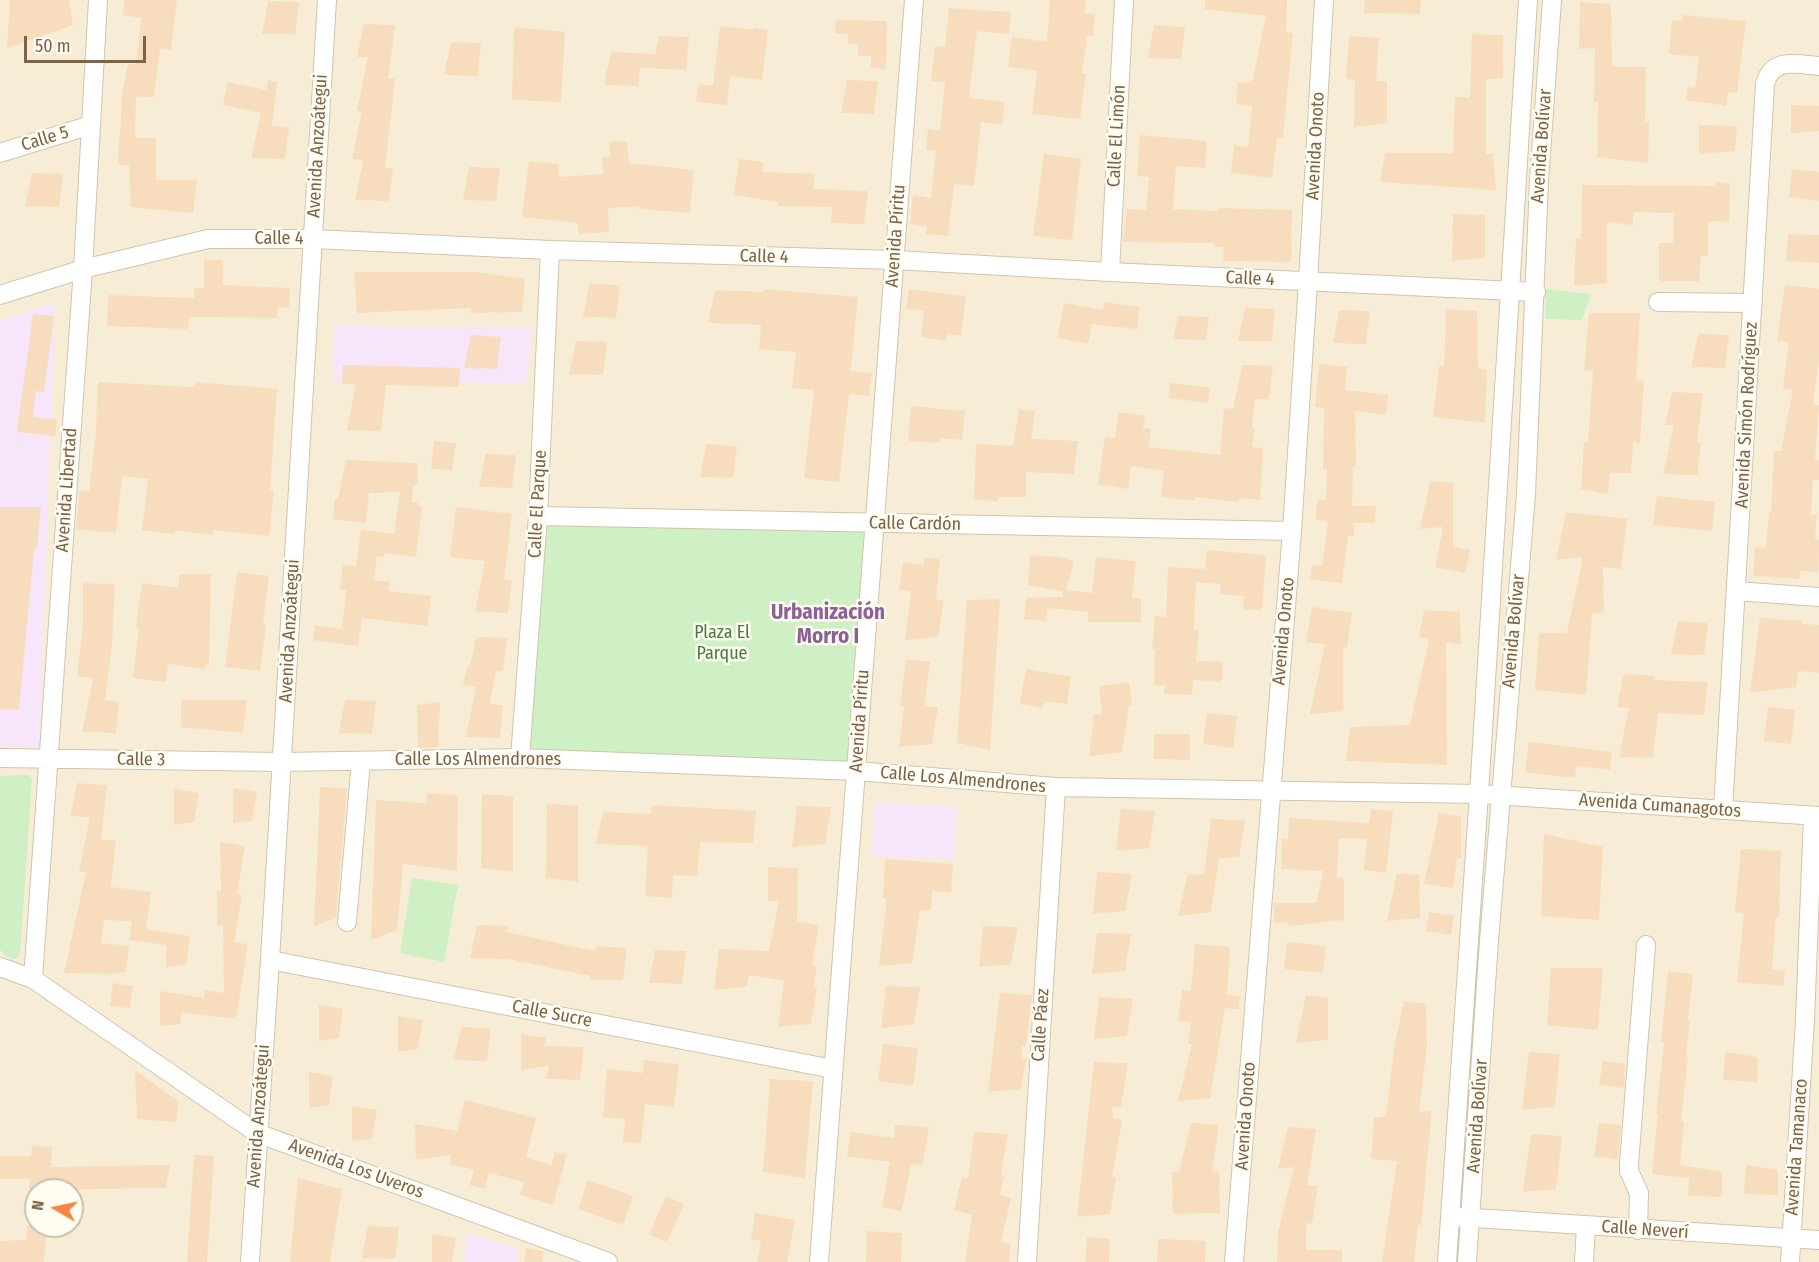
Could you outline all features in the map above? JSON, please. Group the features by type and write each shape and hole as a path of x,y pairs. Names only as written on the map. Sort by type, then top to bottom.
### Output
{"street":[{"name":"Avenida Libertad","path":"33,979 82,269 98,0"},
{"name":"Avenida Anzoátegui","path":"250,1262 327,0"},
{"name":"Avenida Píritu","path":"819,1262 914,0"},
{"name":"Calle El Limón","path":"1110,272 1124,0"},
{"name":"Avenida Onoto","path":"1234,1262 1292,531 1324,0"},
{"name":"Avenida Bolívar","path":"1447,1262 1479,794 1528,0"},
{"name":"Avenida Bolívar","path":"1467,1262 1500,795 1526,494 1539,181 1552,0"},
{"name":"Avenida Simón Rodríguez","path":"1723,810 1765,84 1767,75 1774,67 1784,64 1819,66"},
{"name":"Calle 5","path":"0,153 91,125"},
{"name":"Calle 4","path":"0,295 82,269 208,239 312,239 550,250 894,260 1308,282 1536,291"},
{"name":"Calle El Parque","path":"520,758 538,516 550,250"},
{"path":"1658,302 1753,303"},
{"name":"Calle Cardón","path":"538,516 1292,531"},
{"path":"1736,591 1819,597"},
{"name":"Calle 3","path":"0,758 282,762"},
{"name":"Calle Los Almendrones","path":"282,762 520,758 856,771 1056,787 1271,789 1500,795"},
{"path":"347,922 361,761"},
{"name":"Calle Páez","path":"1027,1262 1056,787"},
{"name":"Avenida Cumanagotos","path":"1500,795 1816,816"},
{"name":"Avenida Tamanaco","path":"1790,1262 1812,1021 1816,816"},
{"path":"1638,1230 1639,1193 1629,1171 1629,1164 1646,945"},
{"name":"Calle Sucre","path":"270,960 833,1069"},
{"name":"Avenida Los Uveros","path":"0,967 33,979 257,1133 608,1262"},
{"name":"Calle Neverí","path":"1450,1217 1819,1240"},
{"path":"1584,1262 1586,1226"}],"shaded area":[{"path":"0,0 1819,0 1819,1262 0,1262"},
{"path":"55,303 39,747 0,746 0,321"},
{"path":"334,326 532,328 526,383 334,382"},
{"path":"874,802 957,807 954,859 872,856"},
{"path":"468,1234 518,1249 517,1262 464,1262"}],"green space":[{"path":"1545,289 1591,294 1582,320 1546,319"},
{"name":"Plaza El Parque","path":"538,516 875,523 856,771 520,758"},
{"path":"29,775 32,779 20,955 15,959 6,956 0,949 0,776"},
{"path":"412,878 458,885 444,962 400,953"}],"building":[{"path":"10,0 69,0 73,25 7,48"},
{"path":"124,0 177,0 171,50 160,49 154,97 136,97 135,138 156,138 156,180 197,180 193,213 131,207 129,165 118,165 119,137 122,92 128,64 136,64 141,18 123,15"},
{"path":"1050,0 1086,0 1085,13 1095,14 1093,36 1087,36 1082,73 1086,74 1080,119 1032,114 1037,71 1008,67 1012,37 1047,42"},
{"path":"1205,0 1287,0 1286,32 1293,33 1283,139 1277,138 1272,178 1231,173 1234,145 1248,147 1252,106 1236,104 1238,82 1252,83 1266,16 1205,9"},
{"path":"1365,0 1421,0 1420,14 1364,13"},
{"path":"268,1 299,2 295,34 262,34"},
{"path":"1580,2 1611,4 1612,67 1646,67 1645,122 1649,122 1648,163 1597,157 1598,102 1594,102 1595,48 1579,49"},
{"path":"949,8 1011,12 1009,34 977,31 969,98 1005,102 1002,125 981,122 974,186 954,184 948,236 926,234 927,227 910,224 913,195 931,198 936,151 926,150 928,129 940,131 945,82 931,81 935,46 945,47"},
{"path":"1683,15 1746,21 1737,93 1728,92 1726,106 1686,100 1688,87 1695,88 1699,57 1669,54 1672,20 1682,21"},
{"path":"836,20 887,21 886,69 871,68 871,56 858,56 858,44 848,43 848,34 835,34"},
{"path":"364,24 395,25 388,79 395,79 385,168 393,168 389,201 355,200 363,160 352,159 362,111 357,111 368,57 357,57"},
{"path":"1154,25 1185,27 1181,59 1148,58"},
{"path":"720,26 768,30 762,80 730,76 727,105 696,102 698,84 713,86"},
{"path":"514,27 565,32 561,102 512,100"},
{"path":"1472,34 1503,35 1503,78 1486,79 1486,154 1493,154 1496,190 1380,182 1385,153 1453,153 1455,97 1470,98"},
{"path":"659,36 689,37 686,70 640,68 638,86 604,85 611,52 655,54"},
{"path":"1349,36 1379,38 1376,81 1387,81 1387,123 1354,127 1355,80 1346,79"},
{"path":"451,42 481,43 478,76 444,75"},
{"path":"268,80 277,82 272,126 289,127 285,159 251,158 261,113 223,105 228,82 266,90"},
{"path":"847,80 878,81 874,114 841,113"},
{"path":"1791,105 1819,106 1819,131 1791,133"},
{"path":"1699,125 1737,126 1735,151 1699,154"},
{"path":"1140,135 1207,141 1205,168 1176,166 1173,209 1292,210 1291,262 1223,261 1224,247 1214,247 1214,243 1123,242 1127,209 1146,210 1149,177 1137,176"},
{"path":"627,141 629,163 694,170 690,213 639,209 639,206 608,208 609,232 578,234 578,223 522,217 529,161 559,164 558,177 603,174 602,157 610,157 609,142"},
{"path":"1044,154 1081,159 1072,240 1033,236"},
{"path":"739,159 763,162 762,172 815,174 813,189 868,191 864,224 830,223 833,207 778,206 778,202 734,195"},
{"path":"469,167 500,168 496,201 463,200"},
{"path":"1792,169 1819,172 1819,201 1789,197"},
{"path":"32,173 63,174 59,207 25,206"},
{"path":"1715,182 1730,183 1729,222 1708,221 1708,256 1701,256 1699,281 1659,281 1659,243 1673,243 1674,213 1633,212 1633,225 1607,222 1607,283 1574,286 1576,239 1581,239 1582,185 1715,186"},
{"path":"1453,214 1485,215 1485,258 1452,261"},
{"path":"1788,234 1819,235 1819,263 1786,261"},
{"path":"204,260 223,260 223,285 290,288 289,308 278,307 277,318 189,317 188,329 107,326 108,295 194,298 194,288 204,288"},
{"path":"354,272 476,272 525,279 522,312 471,313 471,308 357,313"},
{"path":"589,284 620,285 616,318 583,317"},
{"path":"1785,285 1819,289 1819,360 1813,404 1819,405 1815,460 1819,460 1819,480 1813,480 1811,515 1817,515 1815,539 1819,540 1818,572 1800,571 1799,579 1753,576 1755,547 1766,548 1769,512 1771,512 1774,451 1781,451 1793,390 1783,388 1789,342 1777,341"},
{"path":"764,289 858,297 851,371 872,373 869,396 849,394 839,482 804,478 814,390 792,388 796,352 759,349 761,325 708,323 715,290 764,292"},
{"path":"909,289 966,296 961,336 946,334 946,341 921,337 924,311 906,308"},
{"path":"1104,302 1140,307 1137,329 1092,324 1088,344 1057,338 1064,303 1103,310"},
{"path":"1245,308 1275,309 1272,341 1238,341"},
{"path":"1446,309 1477,311 1478,369 1487,370 1485,423 1433,417 1439,366 1444,366"},
{"path":"1339,310 1370,311 1366,344 1333,343"},
{"path":"1589,313 1640,313 1636,380 1644,381 1640,443 1633,442 1631,473 1610,473 1608,494 1581,489 1584,443 1588,443 1593,371 1584,370"},
{"path":"33,314 54,316 44,392 36,391 33,417 57,420 55,436 17,432"},
{"path":"1178,316 1209,317 1206,340 1173,339"},
{"path":"1698,334 1729,335 1725,368 1691,367"},
{"path":"471,335 501,337 497,369 464,368"},
{"path":"576,341 607,342 603,375 569,374"},
{"path":"1319,364 1347,367 1345,390 1388,395 1386,415 1355,411 1356,466 1353,466 1352,506 1376,506 1375,523 1354,523 1354,536 1348,536 1342,583 1310,579 1312,565 1322,566 1328,521 1316,520 1317,500 1326,500 1327,469 1323,469 1324,408 1315,407"},
{"path":"343,365 460,368 459,387 386,385 381,431 347,430 356,384 342,384"},
{"path":"1242,365 1273,366 1269,399 1255,399 1252,427 1255,428 1252,447 1263,448 1260,500 1239,498 1239,502 1195,497 1194,501 1161,497 1164,471 1131,466 1128,489 1098,484 1105,437 1115,438 1119,412 1145,416 1143,428 1151,429 1149,447 1220,455 1224,408 1233,409"},
{"path":"98,382 195,387 195,382 277,389 270,490 274,491 269,536 214,530 213,535 175,530 175,534 142,530 148,479 122,476 116,533 76,529 79,490 89,491 96,433"},
{"path":"1170,383 1210,388 1208,403 1168,398"},
{"path":"1672,392 1703,393 1697,443 1701,443 1697,475 1663,474 1674,425 1665,425"},
{"path":"911,406 965,411 962,440 940,438 939,443 908,441"},
{"path":"1019,409 1035,411 1031,439 1078,441 1074,474 1026,472 1026,497 998,497 998,501 974,500 976,444 1013,446"},
{"path":"434,441 456,443 452,471 431,468"},
{"path":"706,444 737,446 733,478 700,477"},
{"path":"486,454 516,455 512,488 479,487"},
{"path":"346,460 417,463 418,485 413,485 412,502 422,507 416,557 385,553 384,557 377,556 374,580 390,582 388,591 431,596 427,626 362,618 358,646 313,640 315,625 342,629 346,590 340,589 343,565 356,566 361,530 394,534 400,492 369,493 366,523 333,519 335,498 338,499"},
{"path":"1430,481 1453,483 1453,547 1470,550 1465,573 1435,567 1443,527 1420,529"},
{"path":"1657,496 1715,502 1712,531 1653,525"},
{"path":"0,507 41,507 37,549 34,549 19,710 0,709"},
{"path":"456,507 512,514 504,580 512,581 508,613 475,612 485,561 450,557"},
{"path":"1566,512 1627,519 1621,569 1603,567 1604,612 1592,614 1586,695 1535,690 1539,633 1567,633 1583,557 1556,560"},
{"path":"1207,550 1266,555 1262,610 1243,609 1244,596 1220,594 1221,584 1196,582 1194,629 1199,630 1196,661 1223,662 1222,682 1193,680 1192,695 1164,694 1165,685 1154,685 1155,649 1152,649 1155,616 1166,617 1168,567 1205,569"},
{"path":"1030,555 1059,557 1074,561 1066,590 1092,593 1096,557 1136,561 1132,598 1141,598 1141,622 1088,622 1088,612 1048,608 1046,621 1024,619 1026,598 1063,597 1063,591 1028,585"},
{"path":"924,557 940,559 936,600 944,600 938,637 905,640 911,591 899,589 903,562 924,565"},
{"path":"237,572 269,576 260,671 225,667"},
{"path":"179,574 211,574 209,665 205,664 205,669 168,664 166,682 133,678 139,628 136,627 142,583 179,588"},
{"path":"83,583 115,584 112,643 105,700 119,702 116,733 82,732 93,678 77,676 83,626"},
{"path":"1000,599 990,750 957,743 967,600"},
{"path":"1312,607 1352,613 1347,648 1343,647 1343,711 1310,714 1325,644 1306,642"},
{"path":"1424,610 1460,612 1461,645 1446,642 1447,765 1346,761 1350,727 1410,725 1429,639 1419,637"},
{"path":"1760,618 1802,621 1802,624 1819,625 1819,673 1798,671 1796,687 1750,693"},
{"path":"1678,621 1708,623 1704,655 1671,654"},
{"path":"476,637 507,638 503,671 496,671 490,704 503,705 500,738 466,737 476,687 463,685 467,667 470,667"},
{"path":"906,659 930,662 924,707 938,707 932,744 899,747 904,707 900,707"},
{"path":"1026,669 1071,677 1067,704 1044,701 1043,708 1020,704"},
{"path":"1624,674 1655,676 1654,680 1708,682 1704,715 1658,713 1653,758 1619,757 1629,708 1617,707"},
{"path":"1129,682 1132,706 1129,706 1122,752 1089,756 1094,714 1102,714 1099,686"},
{"path":"181,700 247,700 243,733 181,727"},
{"path":"345,700 376,701 372,734 339,733"},
{"path":"440,702 438,747 418,748 417,705"},
{"path":"1768,707 1795,710 1791,744 1764,741"},
{"path":"1207,713 1237,716 1233,748 1203,744"},
{"path":"1154,734 1190,734 1190,760 1154,759"},
{"path":"1529,742 1612,752 1610,770 1576,766 1575,778 1525,772"},
{"path":"77,783 107,785 101,840 116,840 111,887 151,892 146,929 190,936 186,965 166,967 166,945 129,940 132,921 104,920 101,943 129,946 126,972 64,973 86,872 79,872 90,817 70,816"},
{"path":"320,787 347,788 336,918 314,926"},
{"path":"233,788 257,792 252,821 233,823"},
{"path":"174,789 199,793 194,822 174,825"},
{"path":"427,793 458,795 457,871 403,864 397,930 371,940 376,800 426,803"},
{"path":"482,794 513,796 513,872 481,868"},
{"path":"547,804 578,806 578,882 546,878"},
{"path":"652,805 756,811 753,843 700,842 697,876 673,875 672,898 645,896 648,846 596,844 603,812 651,814"},
{"path":"797,806 831,807 825,844 792,847"},
{"path":"1121,809 1155,811 1149,848 1116,851"},
{"path":"1371,809 1393,811 1386,873 1364,870 1367,839 1339,838 1337,877 1344,878 1344,920 1288,926 1289,922 1274,923 1274,903 1316,903 1323,871 1281,869 1282,838 1288,839 1289,818 1369,823"},
{"path":"1439,813 1461,816 1461,858 1457,858 1453,888 1424,884"},
{"path":"1211,819 1245,820 1239,857 1219,859 1211,912 1178,916 1188,874 1204,875"},
{"path":"1544,834 1603,847 1599,920 1541,916"},
{"path":"220,842 245,846 237,894 242,895 234,942 248,944 236,1019 182,1013 180,1024 160,1026 160,991 204,998 205,990 224,993 223,925 217,926 217,891 221,891"},
{"path":"1741,849 1781,851 1779,917 1776,917 1772,969 1785,971 1783,986 1737,982 1744,913 1735,912"},
{"path":"885,859 953,864 951,892 932,891 931,911 920,910 912,963 879,966 886,908 886,898 883,898"},
{"path":"768,867 798,868 797,921 819,925 812,965 817,966 813,987 817,987 811,1024 778,1027 784,981 749,975 747,987 714,990 719,949 769,951 779,901 768,901"},
{"path":"1097,872 1132,874 1125,911 1093,914"},
{"path":"1397,873 1419,875 1420,918 1387,921"},
{"path":"1429,912 1454,916 1451,935 1426,931"},
{"path":"477,925 508,926 507,932 595,951 596,946 627,948 623,980 590,980 590,976 508,959 470,958"},
{"path":"983,926 1018,927 1011,964 979,967"},
{"path":"1097,933 1131,934 1125,971 1092,974"},
{"path":"1287,942 1326,946 1323,973 1284,969"},
{"path":"1195,944 1230,947 1227,995 1240,996 1239,1009 1225,1008 1210,1098 1178,1101 1192,1044 1188,1044 1191,1022 1178,1021 1182,990 1191,991"},
{"path":"655,950 686,951 682,984 649,983"},
{"path":"1551,968 1603,968 1598,1030 1547,1025"},
{"path":"1668,971 1693,974 1681,1121 1684,1122 1680,1165 1722,1172 1722,1197 1688,1196 1689,1178 1652,1174"},
{"path":"113,983 133,986 130,1008 110,1006"},
{"path":"886,986 920,987 914,1024 881,1028"},
{"path":"1000,993 1032,995 1026,1046 1022,1046 1022,1059 1026,1059 1021,1089 988,1092"},
{"path":"1306,995 1328,998 1328,1040 1296,1043"},
{"path":"1099,997 1133,999 1127,1036 1094,1039"},
{"path":"1404,1001 1426,1004 1427,1045 1419,1112 1432,1110 1421,1225 1418,1225 1414,1262 1382,1262 1397,1161 1371,1159 1374,1118 1386,1116 1394,1049"},
{"path":"319,1005 343,1009 339,1038 319,1041"},
{"path":"398,1016 423,1020 418,1049 398,1052"},
{"path":"461,1027 491,1028 487,1061 454,1060"},
{"path":"521,1034 546,1038 544,1046 584,1047 580,1080 546,1079 549,1066 521,1070"},
{"path":"883,1044 918,1048 913,1086 878,1081"},
{"path":"1529,1052 1560,1054 1555,1107 1522,1110"},
{"path":"1725,1052 1757,1057 1758,1082 1723,1080"},
{"path":"644,1060 679,1064 674,1107 645,1104 641,1143 623,1142 625,1119 603,1117 607,1069 643,1073"},
{"path":"1603,1061 1625,1064 1624,1088 1599,1085"},
{"path":"1094,1062 1128,1063 1121,1107 1112,1107 1113,1118 1122,1120 1112,1177 1116,1177 1110,1214 1077,1217"},
{"path":"135,1070 179,1102 176,1122 137,1119"},
{"path":"309,1072 333,1076 329,1105 309,1108"},
{"path":"770,1079 813,1081 805,1178 763,1172"},
{"path":"465,1100 536,1118 526,1157 551,1165 555,1152 567,1155 553,1205 520,1195 524,1182 489,1173 485,1189 470,1185 474,1170 449,1164 451,1155 416,1160 415,1124 457,1131"},
{"path":"352,1106 377,1110 372,1139 352,1141"},
{"path":"1191,1123 1219,1125 1212,1172 1219,1171 1220,1213 1173,1214 1172,1172 1179,1172"},
{"path":"1599,1123 1621,1125 1618,1160 1594,1156"},
{"path":"895,1125 929,1127 923,1164 911,1165 902,1211 882,1207 890,1162 847,1156 851,1132 894,1138"},
{"path":"1288,1127 1316,1129 1307,1186 1318,1186 1312,1223 1306,1224 1306,1250 1342,1250 1342,1262 1277,1262 1278,1232 1294,1167 1278,1169"},
{"path":"974,1132 1008,1134 1000,1195 1011,1198 1001,1242 1011,1244 1009,1262 965,1262 972,1215 954,1210 962,1177 968,1179"},
{"path":"1531,1134 1562,1136 1556,1189 1523,1192"},
{"path":"32,1146 52,1147 51,1167 170,1165 166,1188 84,1189 84,1178 0,1179 0,1156 31,1156"},
{"path":"194,1155 214,1156 207,1262 187,1262"},
{"path":"1746,1165 1778,1170 1778,1195 1744,1194"},
{"path":"298,1178 342,1189 330,1262 290,1262"},
{"path":"588,1180 633,1196 623,1225 578,1209"},
{"path":"666,1196 684,1204 667,1242 649,1234"},
{"path":"755,1213 795,1220 787,1262 757,1262 761,1241 751,1239"},
{"path":"368,1226 399,1227 395,1259 362,1258"},
{"path":"867,1231 902,1233 901,1262 866,1262"},
{"path":"432,1234 456,1238 452,1262 432,1262"},
{"path":"1087,1237 1110,1239 1109,1262 1085,1262"},
{"path":"26,1238 46,1238 44,1262 0,1262 0,1241 26,1240"},
{"path":"1158,1239 1206,1241 1205,1262 1157,1262"},
{"path":"526,1248 544,1251 542,1262 524,1262"}],"district":[{"name":"Urbanización Morro I","path":"828,625"}]}
